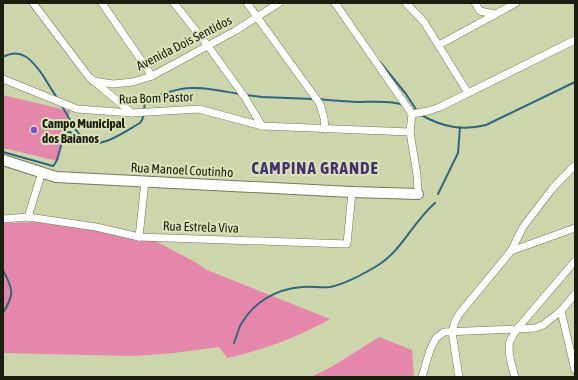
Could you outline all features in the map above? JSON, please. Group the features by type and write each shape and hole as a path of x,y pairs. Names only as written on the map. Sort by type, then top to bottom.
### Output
{"street":[{"path":"33,3 89,77 132,113"},
{"path":"102,3 152,76"},
{"path":"174,3 208,46 244,96 262,126"},
{"path":"247,3 320,104 325,129"},
{"name":"Avenida Dois Sentidos","path":"93,81 113,84 134,82 152,76 235,31 279,3"},
{"path":"335,3 412,114 410,132 417,175 418,194"},
{"path":"406,3 424,22 468,93"},
{"path":"475,3 480,10 494,14"},
{"path":"439,45 516,3"},
{"path":"412,114 440,107 575,40"},
{"name":"Rua Bom Pastor","path":"3,79 77,109 132,113 199,109 262,126 410,132"},
{"name":"Rua Manoel Coutinho","path":"3,160 56,177 418,194"},
{"path":"459,377 452,326 460,313 511,251 523,227 552,189 575,166"},
{"path":"28,217 42,172"},
{"path":"139,237 145,181"},
{"name":"Rua Estrela Viva","path":"3,220 28,217 96,227 139,237 347,244 352,192"},
{"path":"511,251 575,228"},
{"path":"515,377 510,357 509,347 511,339 575,261"},
{"path":"422,377 430,350 436,338 444,332 535,328 561,311 575,294"},
{"path":"561,311 575,370"}],"shaded area":[{"name":"Campo Municipal dos Baianos","path":"3,95 70,111 58,161 3,148"},
{"path":"45,222 155,241 207,270 330,319 306,332 280,342 227,358 219,347 174,353 134,356 3,353 3,223"},
{"path":"379,337 412,350 414,377 311,377 333,366"}],"waterway":[{"path":"3,57 15,53 26,56 42,74 57,98"},
{"path":"380,62 406,94 417,111"},
{"path":"421,115 453,127 477,127 486,125 575,82"},
{"path":"144,110 145,101 148,99 179,89 202,88 239,94"},
{"path":"246,95 313,99"},
{"path":"320,99 334,101 387,102 403,105"},
{"path":"62,106 75,129 86,142"},
{"path":"3,152 53,166 57,160 66,132 70,132 82,141 89,143 104,142 120,135 140,123 144,114"},
{"path":"438,194 458,153 460,127"},
{"path":"234,343 240,326 245,318 266,298 292,288 330,287 369,271 388,258 435,203"},
{"path":"3,270 10,285 11,292 9,302 3,313"}],"place":[{"name":"Campo Municipal dos Baianos","path":"34,130"}],"district":[{"name":"CAMPINA GRANDE","path":"315,168"}]}
